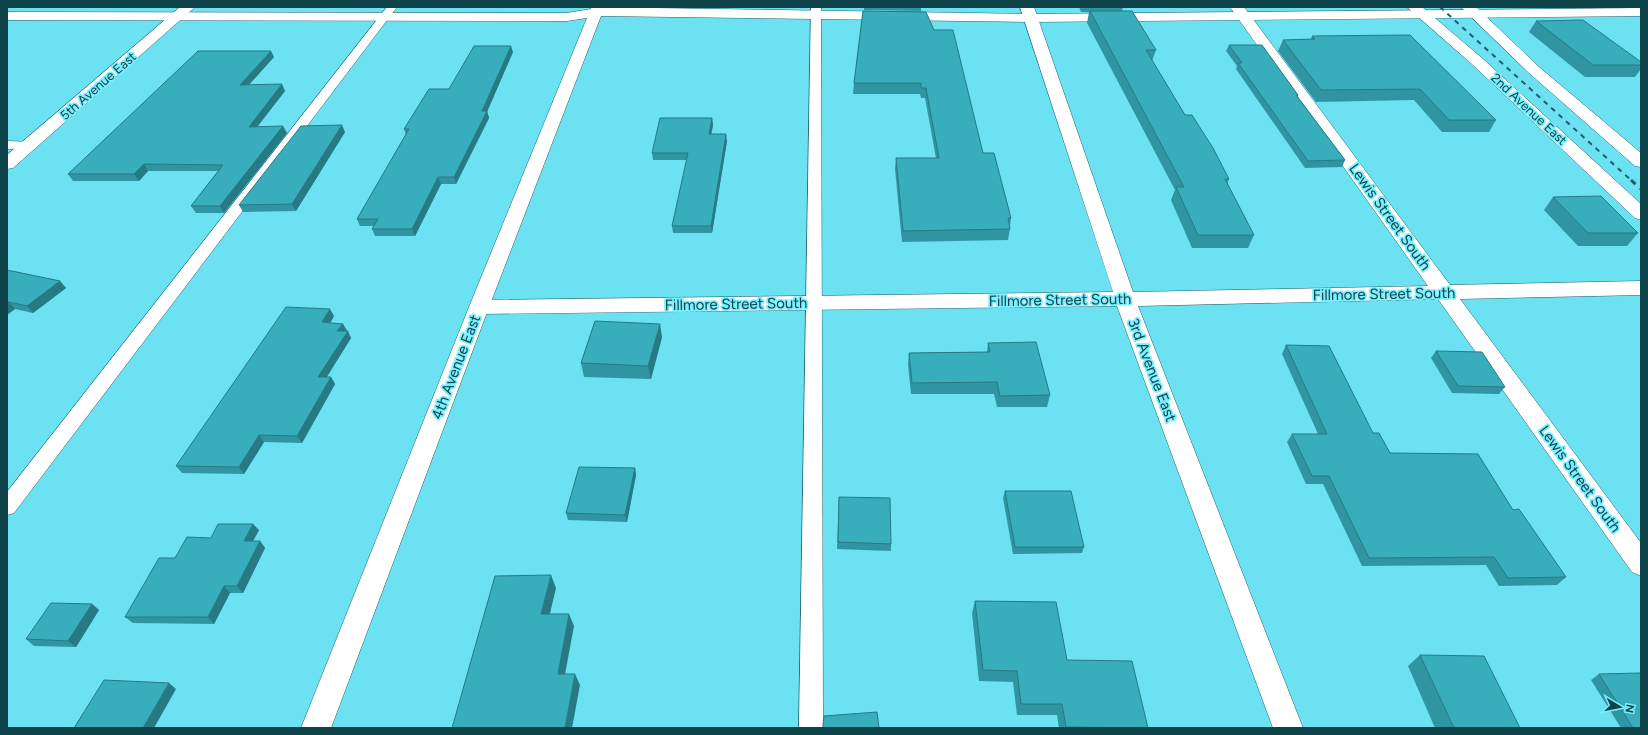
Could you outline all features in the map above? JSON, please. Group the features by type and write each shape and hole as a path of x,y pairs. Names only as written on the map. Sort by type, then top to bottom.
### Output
{"street":[{"path":"7,16 183,12 388,12 567,17 597,10 1029,12 1472,10 1641,12"},
{"name":"4th Avenue East","path":"316,728 479,307 597,10"},
{"name":"2nd Avenue East","path":"1417,10 1478,62 1641,214"},
{"path":"1472,10 1534,70 1641,162"},
{"name":"Lewis Street South","path":"1240,11 1446,292 1641,564"},
{"name":"5th Avenue East","path":"7,164 183,12"},
{"name":"3rd Avenue East","path":"1029,12 1125,299 1288,728"},
{"name":"Fillmore Street South","path":"479,307 1125,299 1641,288"}],"lane":[{"path":"811,728 816,11"},
{"path":"7,507 388,12"},
{"path":"7,145 29,145"}],"building":[{"path":"863,11 926,12 934,30 953,30 983,153 994,153 1011,218 1008,218 1010,229 903,231 896,158 939,158 926,88 921,88 921,83 854,83"},
{"path":"1090,11 1132,11 1156,50 1146,50 1185,115 1192,115 1213,148 1229,179 1225,179 1254,235 1198,235 1176,187 1184,187"},
{"path":"1583,20 1641,62 1641,65 1593,65 1536,21"},
{"path":"1410,35 1496,120 1449,120 1420,89 1321,90 1283,40 1315,39 1312,36"},
{"path":"1229,45 1262,45 1298,95 1296,95 1345,160 1308,161 1238,63 1242,63"},
{"path":"474,46 511,46 482,111 487,111 454,177 438,177 412,229 372,229 378,219 357,219 409,129 404,129 429,89 449,89"},
{"path":"198,51 271,51 240,85 282,84 249,127 283,126 220,206 191,206 223,165 144,164 134,174 68,174"},
{"path":"660,118 712,118 709,134 726,134 711,226 672,226 688,153 652,153"},
{"path":"342,125 292,204 239,205 301,126"},
{"path":"1601,196 1638,233 1588,233 1553,197"},
{"path":"7,270 60,281 27,306 9,302 7,303"},
{"path":"286,307 330,309 322,322 343,324 337,331 348,331 318,377 331,377 297,436 259,435 239,467 176,466"},
{"path":"595,321 660,324 648,366 581,363"},
{"path":"1036,342 1050,395 1000,396 997,382 912,383 909,353 990,352 988,343"},
{"path":"1286,345 1329,346 1373,433 1379,433 1390,453 1478,454 1513,510 1519,509 1566,577 1508,578 1494,557 1369,558 1329,476 1312,476 1292,434 1327,434"},
{"path":"1436,351 1482,352 1505,387 1458,386"},
{"path":"579,467 635,468 625,515 566,513"},
{"path":"1005,491 1071,491 1084,547 1015,547"},
{"path":"839,497 890,498 891,544 838,542"},
{"path":"218,524 253,524 244,541 260,541 237,586 224,586 208,617 125,617 159,558 175,558 187,537 211,538"},
{"path":"551,575 541,614 569,614 558,674 575,674 565,728 452,728 495,576"},
{"path":"975,601 1056,602 1067,660 1132,661 1148,728 1066,727 1062,704 1021,704 1017,671 983,670"},
{"path":"51,603 92,604 68,641 26,639"},
{"path":"1420,655 1484,656 1520,728 1454,728"},
{"path":"1641,673 1641,728 1633,728 1599,674"},
{"path":"104,680 169,683 143,728 74,728"},
{"path":"877,712 879,728 823,728 824,716"}],"railway":[{"path":"1440,7 1632,181"},
{"path":"1631,180 1641,189"}]}
